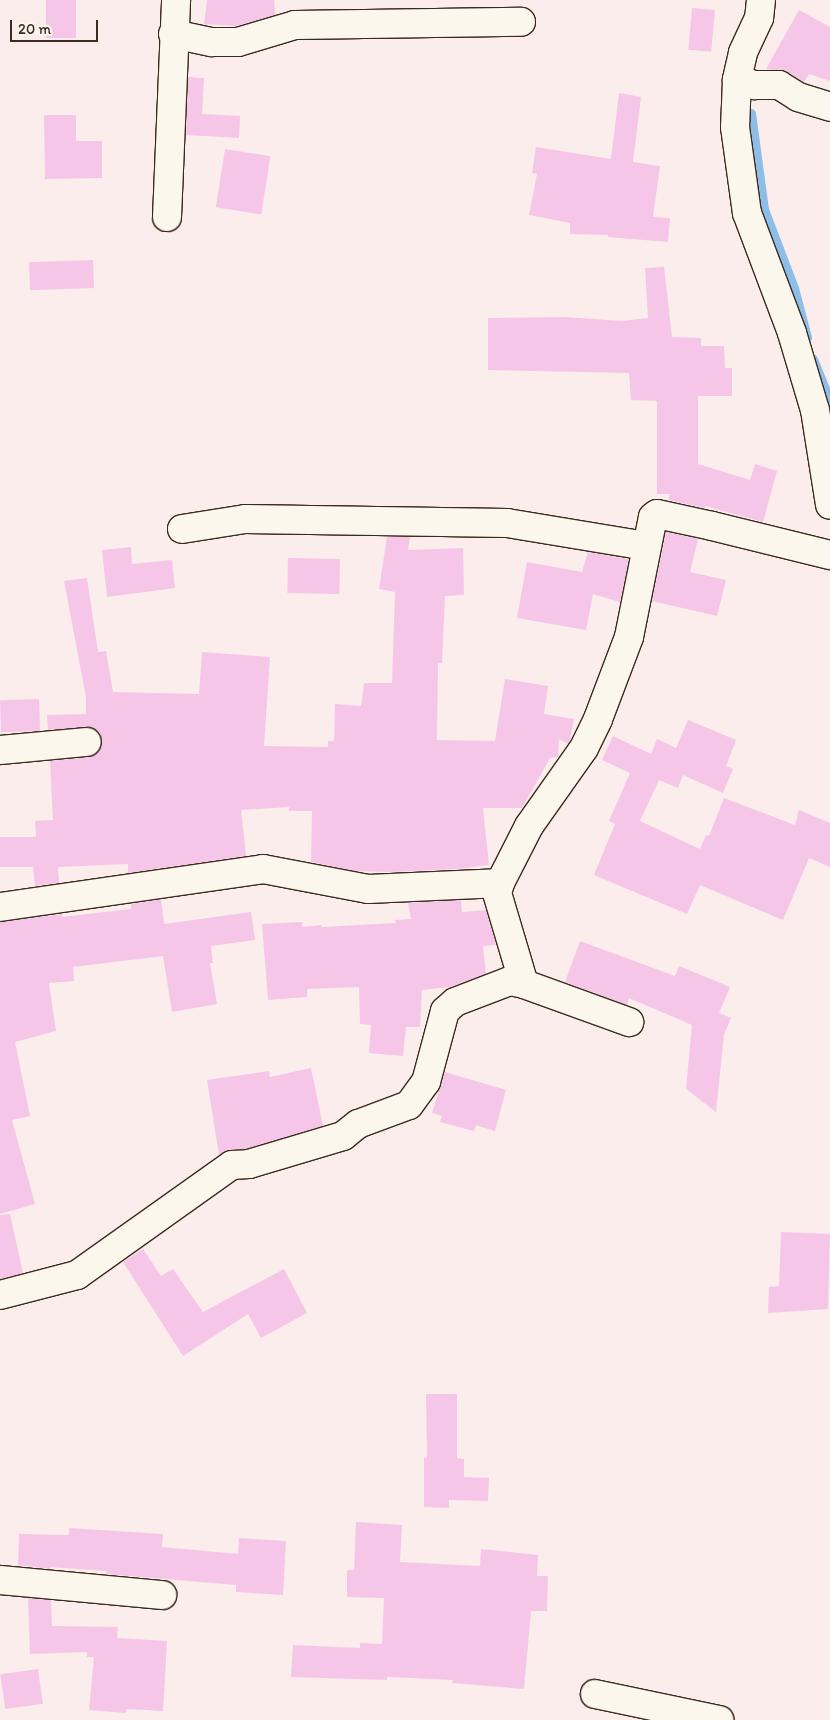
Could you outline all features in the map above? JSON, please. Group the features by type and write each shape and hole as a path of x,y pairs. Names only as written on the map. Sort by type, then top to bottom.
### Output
{"street":[{"path":"761,0 759,18 743,53 737,80 735,127 747,213 792,333 815,410 830,505"},
{"path":"172,11 212,42 238,42 295,25 521,22"},
{"path":"167,217 172,11"},
{"path":"737,80 756,85 779,85 798,96 830,107"},
{"path":"524,984 497,893 500,883 529,826 584,748 598,719 629,637 651,524 657,514 830,555"},
{"path":"182,529 245,519 507,523 646,546"},
{"path":"0,750 87,742"},
{"path":"0,906 263,870 368,889 500,883"},
{"path":"0,1295 77,1275 232,1165 249,1164 343,1136 358,1124 409,1105 426,1082 445,1011 455,1002 510,981 524,984 629,1022"},
{"path":"0,1580 162,1595"},
{"path":"595,1694 719,1720"}],"building":[{"path":"46,0 76,0 76,38 46,38"},
{"path":"207,0 274,0 275,15 236,26 204,24"},
{"path":"692,8 715,10 711,52 688,50"},
{"path":"799,10 830,27 830,81 809,74 804,82 787,72 766,69"},
{"path":"188,77 204,78 202,114 240,116 239,138 186,135"},
{"path":"619,93 641,97 633,162 660,166 653,217 670,218 668,242 608,237 608,235 570,234 570,223 529,215 537,174 532,173 536,147 611,159"},
{"path":"44,115 76,115 76,141 102,141 102,178 45,179"},
{"path":"225,149 270,156 261,214 216,207"},
{"path":"93,260 94,288 30,290 29,262"},
{"path":"664,267 672,337 701,338 701,346 724,346 725,368 732,368 732,396 698,396 698,464 750,480 755,464 777,471 763,522 705,506 705,508 668,500 670,494 657,494 657,401 631,400 629,373 488,370 488,318 564,317 622,321 648,318 645,268"},
{"path":"666,532 698,539 690,572 726,580 717,616 652,601"},
{"path":"387,537 410,537 408,550 463,548 464,595 445,596 442,663 438,663 437,740 495,741 505,679 548,686 544,714 574,719 568,744 559,739 558,757 550,758 522,808 483,808 489,865 457,869 391,872 355,871 311,862 312,811 289,811 289,807 241,810 246,856 128,873 128,864 58,867 59,883 35,886 33,867 0,867 0,837 36,837 35,821 53,820 50,761 89,757 96,754 101,748 102,740 100,733 93,728 48,730 47,715 86,714 86,697 64,581 87,578 98,652 106,651 113,692 199,694 202,652 270,657 264,746 328,747 328,741 334,741 335,704 361,706 364,683 392,683 395,592 379,589"},
{"path":"131,547 132,564 172,560 175,588 107,597 102,550"},
{"path":"588,552 629,559 620,602 593,594 586,630 517,618 527,562 582,572"},
{"path":"288,558 340,559 339,594 287,593"},
{"path":"39,699 40,731 1,732 0,700"},
{"path":"688,720 736,740 726,766 733,769 723,793 683,775 678,788 659,780 640,821 700,849 706,835 709,836 724,798 795,825 799,810 830,823 830,867 809,858 783,920 700,885 687,914 594,875 615,824 609,821 630,773 602,760 613,736 651,754 657,739 676,748"},
{"path":"161,899 164,924 251,912 255,940 211,946 213,963 210,963 217,1004 172,1012 163,956 73,967 74,981 49,983 56,1031 15,1042 30,1116 12,1120 35,1204 0,1214 0,922 62,914 62,917 131,909 131,904"},
{"path":"461,900 462,912 486,910 496,945 483,946 486,974 450,987 422,990 420,1027 406,1027 403,1056 369,1053 371,1025 360,1024 359,987 307,989 307,997 268,1000 262,924 302,922 302,927 321,925 322,927 396,923 395,920 411,919 408,903"},
{"path":"580,941 675,976 679,966 730,987 719,1013 731,1018 724,1035 716,1112 686,1089 692,1025 629,998 627,1005 565,982"},
{"path":"311,1068 323,1126 246,1149 231,1150 219,1155 207,1080 269,1071 270,1077"},
{"path":"445,1072 506,1090 495,1131 476,1125 474,1131 440,1122 442,1116 432,1113"},
{"path":"10,1214 23,1273 0,1279 0,1215"},
{"path":"781,1232 830,1234 828,1309 768,1313 769,1287 779,1286"},
{"path":"143,1249 161,1276 173,1269 203,1312 284,1269 307,1313 261,1338 248,1314 183,1356 123,1262"},
{"path":"426,1394 457,1394 457,1458 464,1459 464,1477 489,1478 488,1501 449,1500 449,1508 424,1507 424,1458 427,1458"},
{"path":"356,1522 402,1525 400,1562 480,1566 481,1549 538,1555 537,1576 548,1576 547,1611 531,1611 524,1689 452,1683 453,1680 387,1677 387,1680 291,1677 293,1645 360,1648 360,1643 382,1644 384,1598 347,1597 347,1570 354,1570"},
{"path":"69,1528 163,1534 162,1547 238,1554 239,1538 286,1541 283,1595 236,1592 236,1585 106,1574 106,1571 50,1567 50,1569 18,1565 19,1534 69,1535"},
{"path":"28,1598 51,1600 52,1626 118,1627 117,1638 167,1641 163,1711 126,1709 126,1713 89,1710 94,1657 87,1657 87,1652 30,1654"},
{"path":"38,1669 43,1704 5,1709 0,1674"}],"waterway":[{"path":"751,113 764,209 794,288 807,337"},
{"path":"813,359 827,394 830,418"}]}
